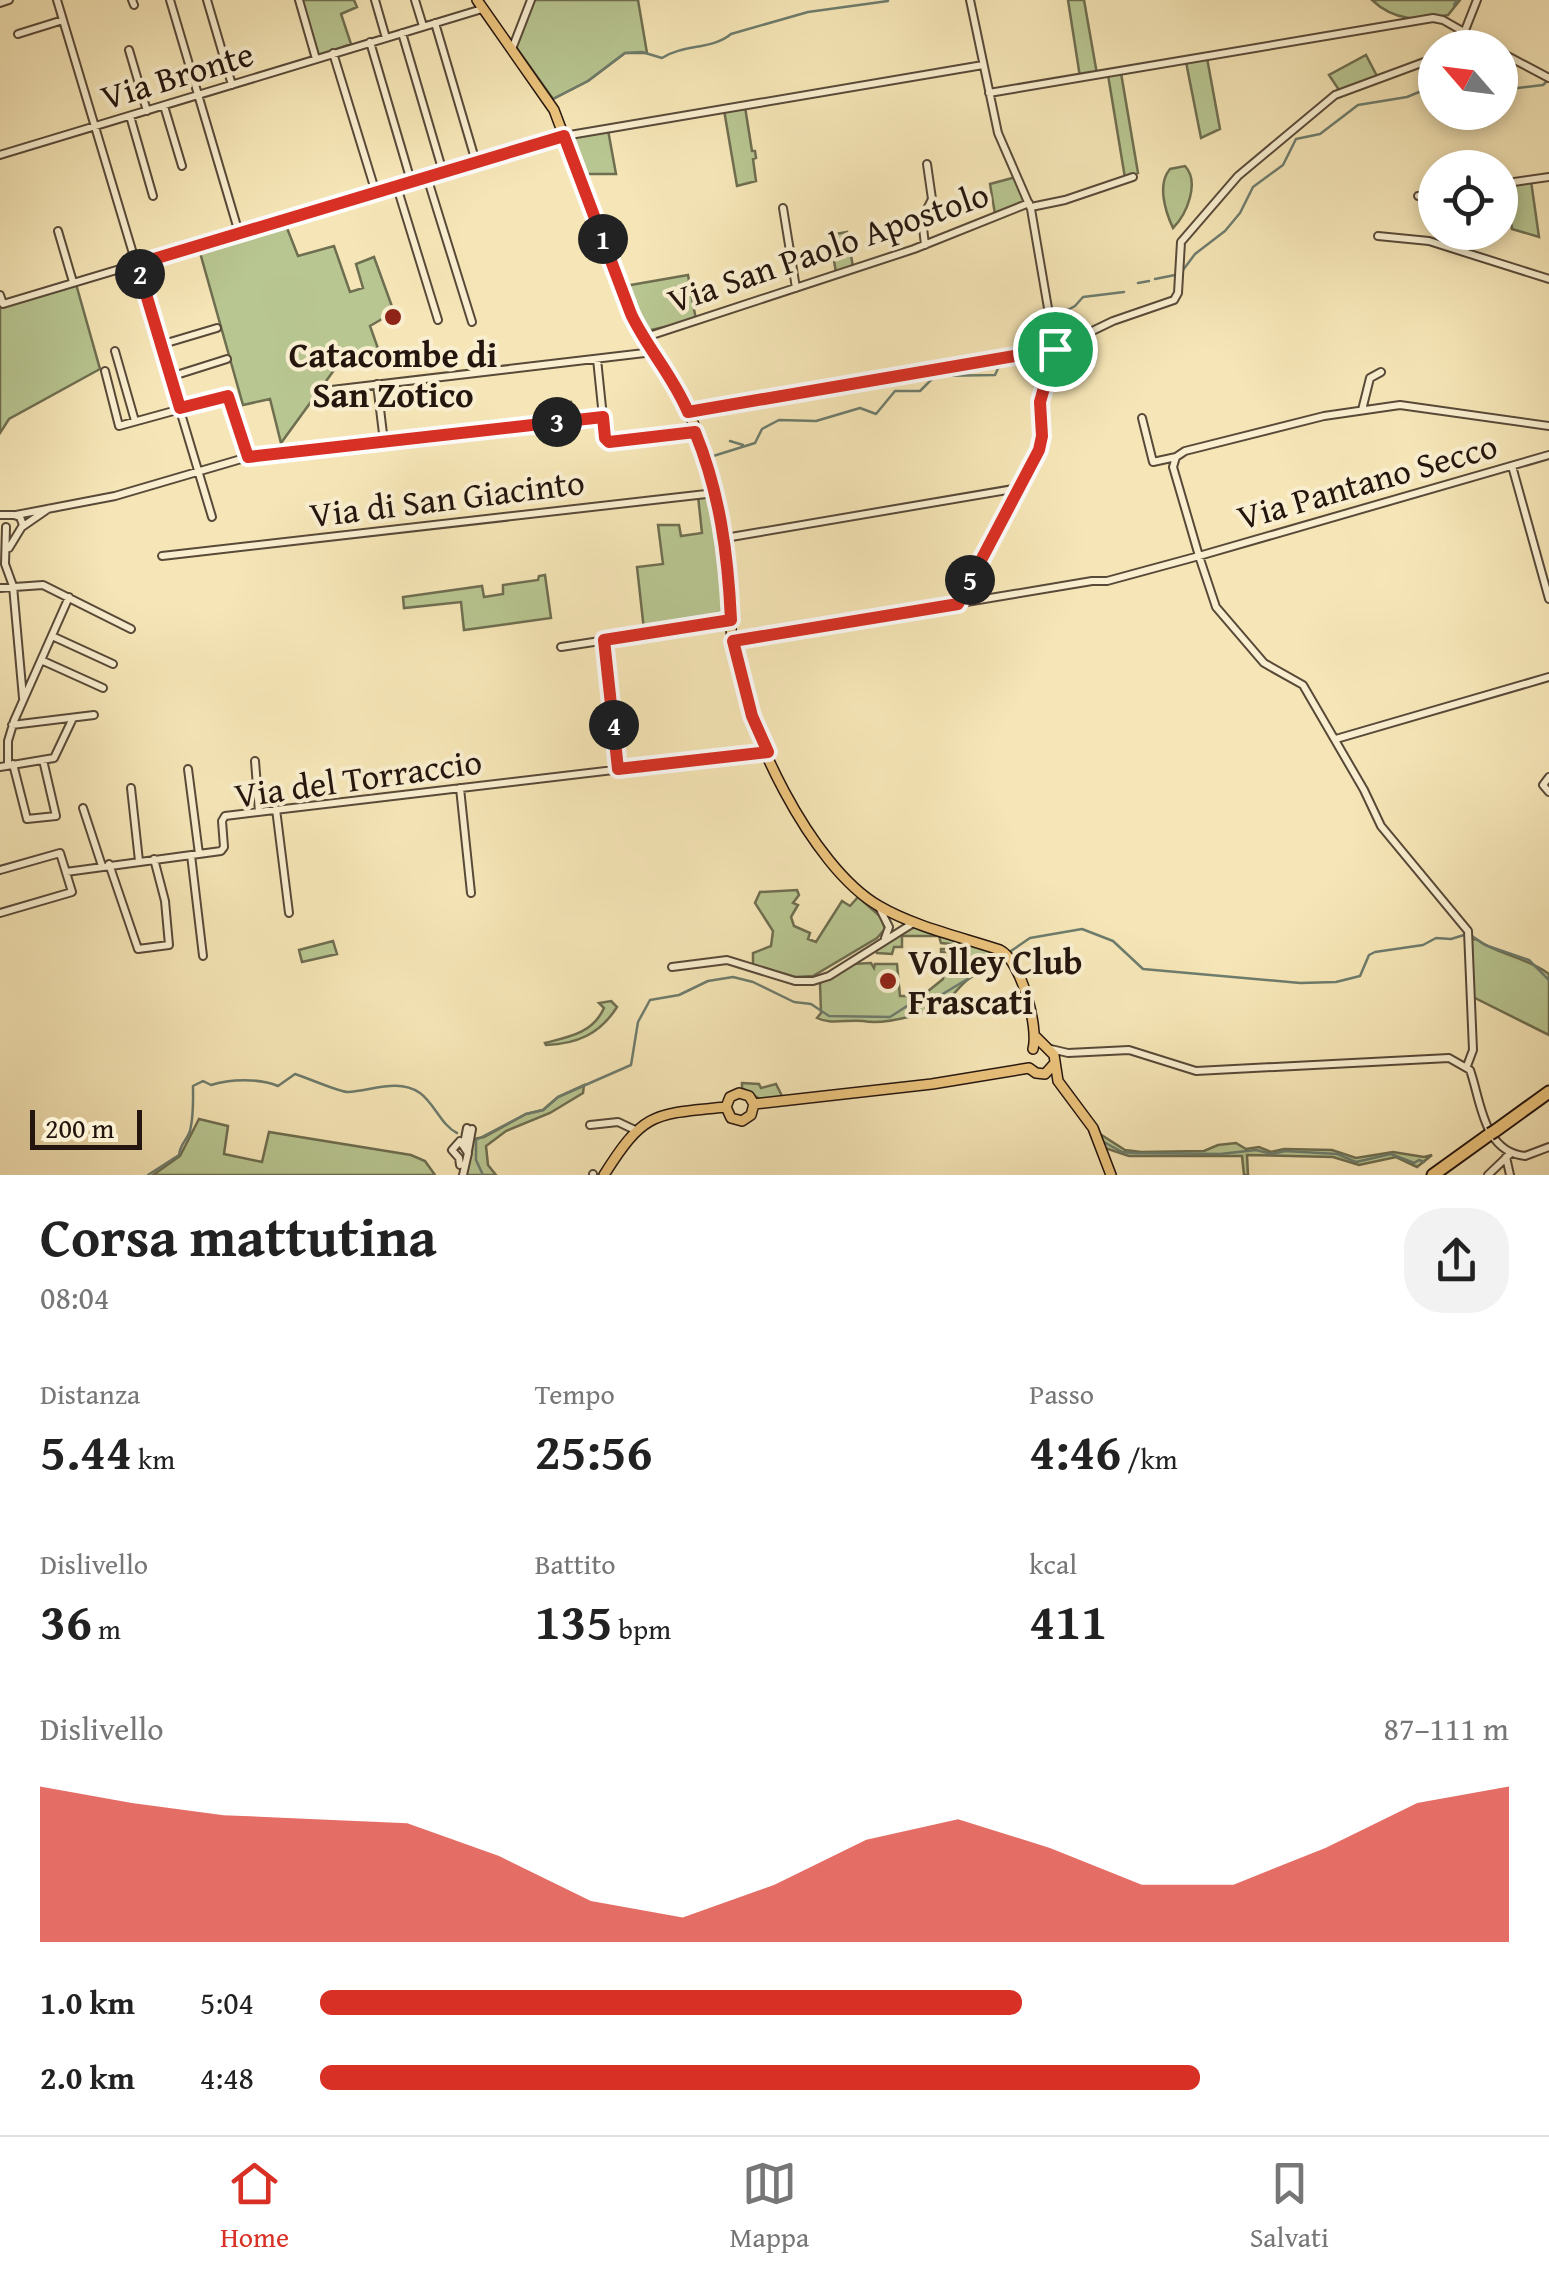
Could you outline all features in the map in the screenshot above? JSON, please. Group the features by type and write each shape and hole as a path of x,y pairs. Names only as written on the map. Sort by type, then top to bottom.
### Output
{"highway":[{"path":"1433,1175 1549,1094"},
{"path":"1443,1175 1494,1134"}],"main road":[{"path":"480,4 551,104 631,314 688,412 715,492 725,538 733,641 752,716 789,799 846,881 877,905 1010,956 1020,972 1036,1037 1027,1060 1030,1068"},
{"path":"1036,1037 1054,1055 1058,1082 1093,1128 1111,1175"},
{"path":"1033,1049 1048,1049"},
{"path":"1041,1074 1049,1072 1054,1064"},
{"path":"754,1104 936,1084 1030,1068 1058,1082"},
{"path":"737,1093 747,1094 754,1104 751,1115 741,1121 730,1116 726,1107 730,1097 737,1093"},
{"path":"604,1175 636,1130 658,1116 726,1107"}],"street":[{"path":"0,3 9,0"},
{"path":"58,0 212,517"},
{"path":"170,0 239,234"},
{"path":"206,0 232,84"},
{"path":"299,0 316,58"},
{"path":"374,0 386,38"},
{"path":"415,0 423,26"},
{"path":"512,49 531,0"},
{"path":"958,604 1041,444 1040,402 1055,349 1030,205 999,136 970,0"},
{"path":"1466,30 1477,0"},
{"name":"Via Bronte","path":"0,154 434,23 480,4"},
{"path":"989,93 1433,18 1460,30"},
{"path":"18,34 64,20"},
{"path":"434,23 476,162"},
{"path":"402,33 442,172"},
{"path":"370,42 411,181"},
{"path":"129,50 147,111"},
{"path":"333,54 376,193"},
{"path":"1518,62 1549,78"},
{"path":"688,412 1055,349 1113,322 1175,300 1181,240 1240,174 1333,96 1418,64"},
{"path":"0,295 3,304 564,136 983,65"},
{"path":"164,106 182,166"},
{"path":"130,116 153,196"},
{"path":"925,245 922,220 932,198 927,164"},
{"name":"Via San Paolo Apostolo","path":"644,338 925,245 1030,205 1065,200 1133,176"},
{"path":"426,177 472,322"},
{"path":"1518,181 1549,177"},
{"path":"398,186 438,320"},
{"path":"783,208 796,288"},
{"path":"58,231 73,282"},
{"path":"1378,236 1429,240 1549,279"},
{"path":"160,344 217,328"},
{"path":"115,351 135,422"},
{"path":"323,391 653,352"},
{"path":"170,376 227,359"},
{"path":"597,359 605,438 609,442 695,432"},
{"path":"104,372 119,426 228,396 248,457"},
{"path":"1362,410 1370,377 1382,372"},
{"path":"377,384 384,442"},
{"path":"1142,418 1153,462 1324,416 1362,410 1416,406 1549,426"},
{"path":"23,700 13,586 6,570 4,526 6,519 14,515 90,502 248,457 603,417"},
{"name":"Via Pantano Secco","path":"733,641 1107,581 1549,455"},
{"path":"1176,457 1173,467 1216,607 1264,663 1303,684 1393,844 1468,931 1473,1052 1467,1066"},
{"path":"1512,466 1549,599"},
{"path":"725,538 1019,488"},
{"name":"Via di San Giacinto","path":"162,556 715,492"},
{"path":"4,526 13,532 21,529 54,506"},
{"path":"0,514 14,515 22,521 6,555"},
{"path":"0,588 40,584 130,629"},
{"path":"43,760 56,816 27,819 7,765 12,724 69,597"},
{"path":"561,647 731,620"},
{"path":"52,636 113,664"},
{"path":"604,640 618,769"},
{"path":"41,660 103,688"},
{"path":"1336,739 1549,677"},
{"path":"12,724 94,716"},
{"path":"7,765 54,758 73,718"},
{"name":"Via del Torraccio","path":"195,854 223,850 224,816 768,752"},
{"path":"254,761 259,812"},
{"path":"188,768 203,956"},
{"path":"1549,778 1543,786 1549,792"},
{"path":"131,788 138,861"},
{"path":"460,788 472,894"},
{"path":"83,808 138,949 170,946 165,901 154,859"},
{"path":"276,809 288,912"},
{"path":"0,870 60,853 72,892 0,913"},
{"path":"66,872 195,854"},
{"path":"877,905 887,922 886,936"},
{"path":"886,936 901,916"},
{"path":"899,930 901,916"},
{"path":"672,965 701,958 733,962 808,982 834,973 886,936 916,922"},
{"path":"1048,1049 1133,1051 1192,1071 1449,1058 1467,1066 1472,1075 1484,1120 1507,1153 1510,1175"},
{"path":"1054,1064 1068,1052"},
{"path":"590,1125 622,1122 636,1130"},
{"path":"460,1175 468,1153 470,1128 464,1144 468,1153"},
{"path":"460,1175 453,1146 464,1144"},
{"path":"1507,1153 1529,1156 1549,1147"},
{"path":"1488,1175 1507,1153"}],"green space":[{"path":"301,0 354,0 357,7 341,14 351,44 318,56"},
{"path":"533,0 638,0 647,53 625,53 588,81 553,99 516,47"},
{"path":"1068,0 1084,0 1097,74 1080,77"},
{"path":"1372,0 1460,0 1448,15 1417,18 1398,16"},
{"path":"1366,55 1377,76 1339,90 1329,75"},
{"path":"1207,58 1220,129 1201,138 1186,62"},
{"path":"1121,73 1138,173 1125,178 1108,75"},
{"path":"745,107 755,151 756,181 737,186 724,110"},
{"path":"608,130 616,174 583,174 569,138"},
{"path":"1185,166 1191,180 1190,198 1173,228 1165,206 1164,182 1170,169"},
{"path":"1016,177 1027,200 995,214 990,184"},
{"path":"1531,181 1539,237 1518,231 1518,184"},
{"path":"285,223 298,256 334,246 350,292 363,288 356,264 374,257 394,312 370,326 380,354 345,355 281,443 270,399 243,405 199,249"},
{"path":"847,232 853,267 836,273 830,235"},
{"path":"688,275 696,320 642,332 625,286"},
{"path":"76,284 100,369 9,419 0,433 0,307"},
{"path":"571,402 573,418 547,421 546,405"},
{"path":"698,496 715,497 727,616 644,630 637,567 663,564 658,525 679,525 681,536 702,533"},
{"path":"545,575 551,618 464,630 461,602 404,608 403,597 482,586 484,597 503,594 503,585 538,580"},
{"path":"797,890 799,895 793,903 798,905 791,917 794,926 810,933 808,939 816,942 842,901 850,906 858,897 881,917 885,929 877,938 813,976 795,977 753,965 753,953 771,946 773,931 755,903 760,892"},
{"path":"916,926 1007,956 966,981 942,1004 908,1017 872,1022 817,1018 821,1013 820,983 852,964 871,963 874,968 875,964 897,964 900,996 922,996 943,979 944,968 934,968 934,964 941,964 941,957 952,957 952,952 941,949 951,949 952,944 941,943 939,936 902,936 902,947 894,947 892,954 877,953 875,949"},
{"path":"1476,939 1549,974 1549,1035 1473,997 1469,940"},
{"path":"333,941 337,954 302,962 299,950"},
{"path":"611,1001 617,1007 595,1031 578,1040 546,1045 587,1028 604,1008 599,1003"},
{"path":"742,1083 759,1084 761,1088 776,1084 783,1098 760,1099 742,1088"},
{"path":"584,1085 583,1093 550,1113 506,1131 486,1146 488,1165 496,1175 466,1175 473,1139 543,1110 558,1097"},
{"path":"199,1119 228,1126 224,1154 262,1162 269,1132 411,1155 425,1161 435,1175 153,1175 180,1156"},
{"path":"1100,1134 1125,1150 1141,1152 1204,1151 1236,1143 1246,1149 1259,1147 1271,1152 1332,1150 1356,1158 1393,1152 1432,1155 1417,1167 1396,1157 1359,1165 1333,1157 1247,1155 1248,1175 1244,1175 1242,1156 1129,1156 1105,1148"}],"waterway":[{"path":"1454,5 1457,0"},
{"path":"553,99 588,81 625,53 642,52 662,58 808,12 888,1"},
{"path":"1518,88 1547,81"},
{"path":"1183,270 1195,254 1225,231 1253,187 1283,165 1296,139 1320,134 1358,105 1418,92"},
{"path":"1155,279 1175,275"},
{"path":"1138,283 1149,281"},
{"path":"1053,318 1083,297 1124,292"},
{"path":"1006,353 1028,336 1032,324 1046,321"},
{"path":"710,457 755,443 762,429 779,420 816,421 860,408 876,414 895,391 920,391 935,376 995,375 1001,362"},
{"path":"730,441 743,445"},
{"path":"1011,951 1030,938 1082,929 1113,941 1143,969 1300,983 1336,982 1360,976 1369,955 1375,952 1464,935"},
{"path":"1472,936 1485,945 1529,960 1549,980"},
{"path":"483,1175 476,1160 476,1140 631,1065 638,1022 650,1000 733,977 794,1002 811,1004 829,1016 890,1017 907,1006 926,1004 1004,957"},
{"path":"148,1175 179,1155 191,1125 193,1086 203,1081 211,1085 253,1081 278,1086 295,1074 348,1092 403,1086 420,1093 457,1133"},
{"path":"1102,1141 1122,1152 1134,1153 1285,1151 1337,1154 1356,1162 1391,1154 1414,1163 1424,1162"}],"place":[{"name":"Catacombe di San Zotico","path":"393,317"},
{"name":"Volley Club Frascati","path":"888,981"}],"route":[{"path":"564,136 631,314 688,412 1055,349 1040,402 1039,450 958,604 733,641 752,716 768,752 618,769 604,640 731,620 725,538 708,464 695,432 607,442 603,417 248,457 228,396 180,408 137,264 564,136"}]}
